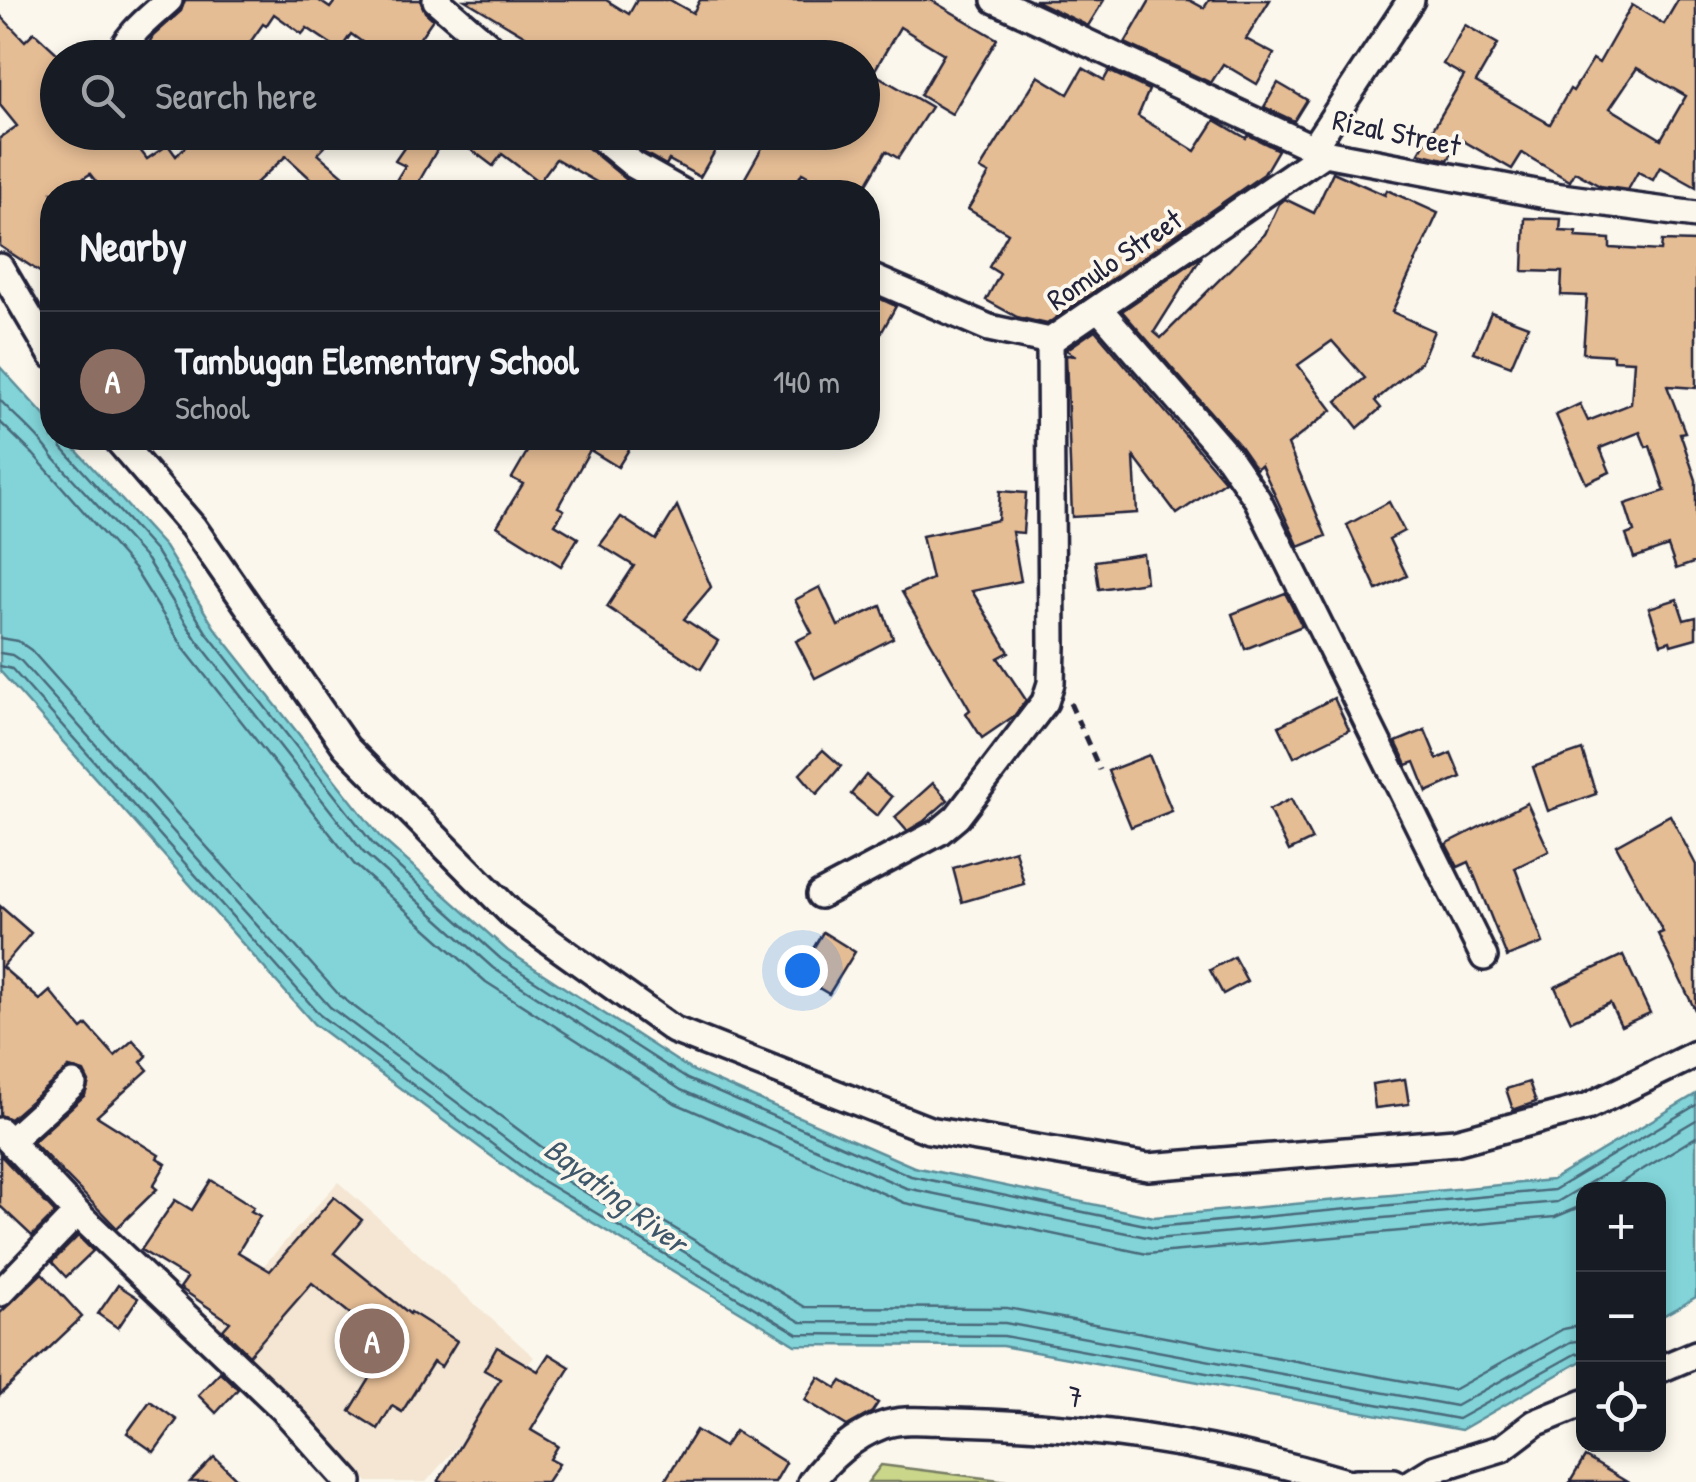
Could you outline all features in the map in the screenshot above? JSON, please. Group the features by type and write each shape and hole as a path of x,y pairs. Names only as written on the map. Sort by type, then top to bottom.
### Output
{"street":[{"path":"129,40 169,0"},
{"path":"436,0 482,40"},
{"name":"Rizal Street","path":"995,0 1318,150 1546,194 1696,215"},
{"path":"1318,150 1411,0"},
{"path":"616,150 661,180"},
{"name":"Romulo Street","path":"880,281 989,328 1050,341 1100,310 1318,150"},
{"path":"0,267 40,335"},
{"path":"1100,310 1228,457 1257,499 1484,957"},
{"path":"820,895 938,832 957,817 1045,702 1051,683 1050,341"},
{"path":"126,450 192,527 346,748 513,915 674,1030 929,1130 1148,1167 1455,1142 1587,1108 1696,1054"},
{"path":"73,1084 5,1136 77,1212 218,1344 348,1482"},
{"path":"0,1292 77,1212"},
{"path":"1666,1367 1696,1354"},
{"path":"1431,1478 1502,1448 1535,1423 1576,1405"},
{"name":"7","path":"811,1482 855,1439 885,1424 922,1422 1040,1424 1213,1450 1346,1482"},
{"path":"1356,1482 1394,1482"}],"path":[{"path":"1051,683 1067,697 1077,714 1100,770"}],"shaded area":[{"path":"338,1182 534,1357 426,1482 368,1482 212,1324"}],"green space":[{"path":"881,1465 1016,1482 868,1482"}],"water":[{"name":"Bayating River","path":"0,367 40,411 40,450 76,450 165,547 214,627 380,837 508,951 691,1070 914,1167 1154,1217 1552,1180 1696,1094 1696,1297 1666,1314 1666,1182 1576,1182 1576,1364 1461,1430 1002,1346 796,1345 530,1185 314,1024 0,671"}],"building":[{"path":"185,0 318,0 330,8 336,0 420,0 433,19 418,40 359,40 351,34 347,40 325,40 307,28 302,34 274,14 252,40 151,40 181,11"},
{"path":"465,0 606,0 629,14 637,0 670,0 693,13 700,0 931,0 997,39 952,114 920,95 944,54 900,27 880,61 880,40 530,39"},
{"path":"1034,0 1104,0 1088,26"},
{"path":"1150,0 1189,0 1204,8 1209,0 1270,0 1246,39 1274,54 1257,84 1223,64 1211,83 1125,43"},
{"path":"1678,0 1696,0 1696,187 1660,167 1653,180 1638,172 1628,190 1600,186 1575,172 1570,181 1522,153 1512,169 1460,139 1448,160 1419,153 1464,76 1443,64 1465,25 1498,44 1476,82 1550,124 1593,59 1599,63 1632,5 1664,24","holes":["1637,68 1686,96 1661,139 1610,108"]},
{"path":"0,15 25,41 34,32 43,40 40,150 140,150 147,159 160,150 172,150 176,156 182,150 322,150 318,154 345,177 312,180 286,156 259,180 95,180 90,174 81,180 40,180 40,272 0,246 0,138 17,126 0,105"},
{"path":"1083,68 1104,80 1109,71 1149,90 1138,116 1195,151 1215,120 1278,150 1264,174 1047,324 1017,317 986,300 1000,274 989,267 1008,233 968,209 989,174 980,169 1038,76 1068,94"},
{"path":"880,77 931,107 898,158 886,151 869,180 815,180 802,173 798,180 744,180 761,150 880,150"},
{"path":"1278,83 1307,100 1294,121 1264,107"},
{"path":"403,150 437,150 420,180 396,180 405,166 395,161"},
{"path":"472,150 590,150 627,180 593,180 556,159 540,180 502,154 493,166"},
{"path":"641,150 716,150 700,177 669,160 666,165"},
{"path":"1333,172 1438,213 1392,312 1434,331 1421,362 1375,401 1381,408 1358,428 1337,401 1365,378 1332,341 1298,365 1332,410 1288,445 1326,536 1299,547 1261,465 1256,469 1122,311 1202,256 1154,332 1161,338 1265,234 1285,199 1314,213"},
{"path":"1525,218 1561,219 1560,231 1577,232 1576,237 1610,239 1610,248 1661,251 1662,241 1696,242 1696,388 1667,386 1685,432 1680,433 1696,480 1696,562 1676,569 1668,546 1634,558 1626,535 1634,532 1625,504 1665,491 1650,446 1646,447 1640,432 1600,448 1610,472 1586,483 1556,415 1580,404 1588,421 1631,404 1634,361 1583,353 1587,296 1561,295 1562,272 1523,271"},
{"path":"880,299 896,306 880,335"},
{"path":"1491,312 1528,326 1511,366 1474,352"},
{"path":"1095,330 1225,481 1177,514 1134,457 1137,513 1072,517 1066,355 1076,356 1066,350"},
{"path":"524,450 590,450 558,507 564,510 555,524 578,538 561,566 497,526 523,484 512,478 527,452"},
{"path":"590,450 629,450 618,467"},
{"path":"1000,491 1026,493 1023,533 1012,532 1021,581 972,591 1009,652 998,658 1026,700 1014,716 982,738 902,592 932,579 922,536 998,520"},
{"path":"1389,502 1404,531 1389,539 1407,576 1377,590 1347,525"},
{"path":"677,506 711,587 684,619 718,641 701,669 607,607 634,566 600,545 621,517 656,540"},
{"path":"1143,554 1146,582 1099,589 1095,561"},
{"path":"820,587 838,626 881,606 893,638 815,678 796,641 812,633 795,600"},
{"path":"1285,593 1302,626 1245,649 1232,614"},
{"path":"1677,599 1684,620 1696,617 1696,638 1661,644 1649,608"},
{"path":"1334,698 1349,730 1294,757 1279,726"},
{"path":"1425,730 1437,759 1451,753 1461,777 1427,792 1415,762 1407,765 1396,742"},
{"path":"823,750 841,766 817,794 800,774"},
{"path":"1582,750 1596,794 1548,811 1533,767"},
{"path":"1149,755 1172,811 1131,827 1108,771"},
{"path":"866,775 892,797 877,816 851,794"},
{"path":"933,783 948,800 907,831 895,817"},
{"path":"1291,799 1312,840 1289,851 1269,810"},
{"path":"1527,803 1549,851 1515,868 1543,943 1507,957 1469,862 1458,867 1446,844"},
{"path":"1670,815 1696,865 1696,1012 1658,934 1663,932 1616,845"},
{"path":"1015,850 1024,884 962,902 953,868"},
{"path":"0,906 31,933 2,967 40,1000 50,991 82,1029 87,1025 115,1056 133,1040 147,1056 141,1062 148,1070 97,1116 159,1155 157,1158 166,1164 153,1186 157,1189 117,1228 33,1142 85,1095 89,1082 84,1072 69,1068 10,1119 0,1115"},
{"path":"823,932 855,952 829,994 797,975"},
{"path":"1623,955 1650,1013 1621,1026 1610,1003 1571,1021 1555,987"},
{"path":"1234,957 1247,981 1223,994 1210,970"},
{"path":"1405,1079 1409,1104 1375,1108 1372,1084"},
{"path":"1529,1082 1536,1102 1513,1110 1506,1089"},
{"path":"0,1155 55,1213 32,1236 0,1206"},
{"path":"211,1180 254,1207 251,1211 260,1216 238,1252 270,1271 334,1197 362,1220 334,1253 410,1314 457,1341 441,1367 433,1362 402,1412 392,1406 378,1429 350,1411 390,1346 312,1283 249,1355 223,1330 230,1322 180,1288 187,1278 141,1250 175,1200 192,1210"},
{"path":"78,1236 93,1251 66,1277 52,1262"},
{"path":"42,1273 82,1317 0,1395 0,1313"},
{"path":"118,1285 138,1298 118,1328 98,1314"},
{"path":"497,1347 538,1371 549,1354 570,1367 531,1430 558,1446 550,1459 559,1464 547,1482 438,1482 500,1379 484,1370"},
{"path":"220,1372 238,1389 216,1413 198,1395"},
{"path":"819,1377 837,1388 842,1381 878,1403 872,1412 847,1426 805,1400"},
{"path":"150,1401 177,1420 154,1452 127,1433"},
{"path":"696,1430 724,1447 735,1431 786,1463 775,1482 664,1482"},
{"path":"214,1457 240,1482 190,1482"},
{"path":"1585,1457 1627,1482 1570,1482"}],"place":[{"name":"Tambugan Elementary School","path":"372,1341"}]}
